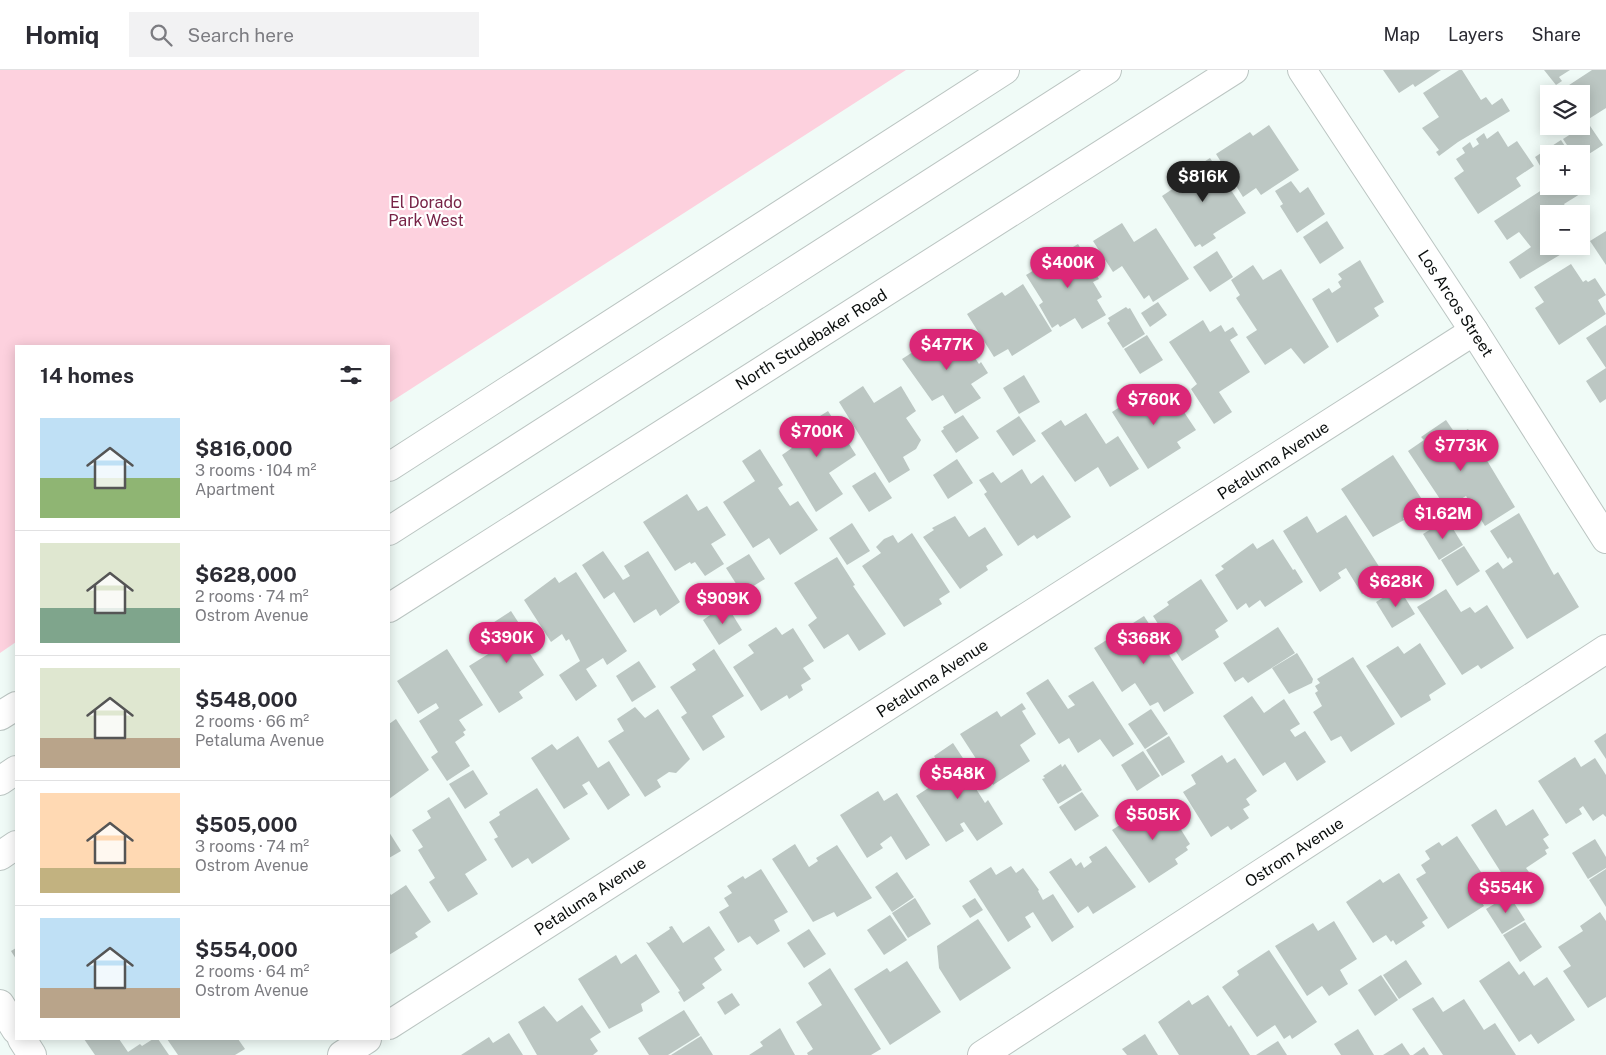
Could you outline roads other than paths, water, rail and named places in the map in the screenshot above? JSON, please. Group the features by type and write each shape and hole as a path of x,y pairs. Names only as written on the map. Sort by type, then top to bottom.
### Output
{"street":[{"path":"390,466 1005,70"},
{"path":"390,530 1107,70"},
{"name":"North Studebaker Road","path":"390,607 1234,70"},
{"name":"Los Arcos Street","path":"1302,70 1474,331 1606,539"},
{"name":"Petaluma Avenue","path":"390,1024 1474,331"},
{"name":"Ostrom Avenue","path":"982,1055 1606,649"},
{"path":"0,716 15,707"},
{"path":"0,781 15,771"},
{"path":"0,856 15,846"},
{"path":"0,1004 15,1028"},
{"path":"23,1040 32,1055"},
{"path":"342,1055 365,1040"}],"park label":[{"name":"El Dorado Park West","path":"426,211"}]}
